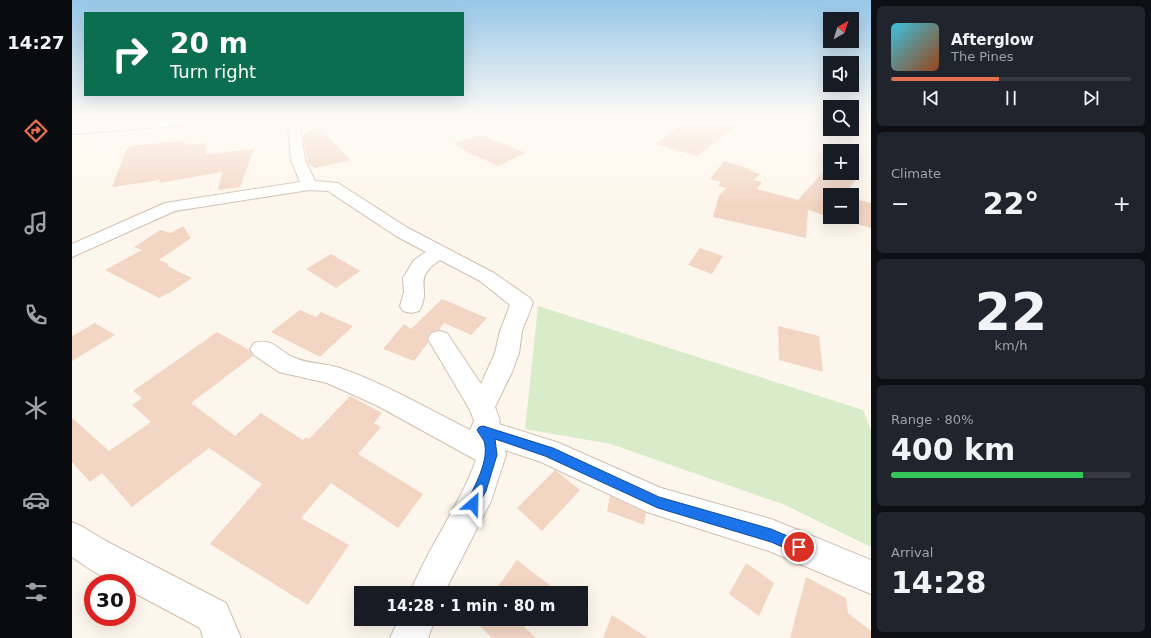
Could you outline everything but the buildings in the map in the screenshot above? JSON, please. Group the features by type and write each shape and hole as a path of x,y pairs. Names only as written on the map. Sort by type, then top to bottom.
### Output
{"street":[{"path":"297,147 298,160 309,185"},
{"path":"72,250 80,248 171,207 309,185 332,186 402,232 487,277 522,303 511,331 507,353 500,372 486,431 480,491 430,586"},
{"path":"411,306 414,292 413,278 421,264 440,252"},
{"path":"439,339 486,431"},
{"path":"262,349 288,366 332,375 385,398 549,452 658,502 771,535 871,577"},
{"path":"72,538 94,553 213,616 222,638"},
{"path":"409,638 414,626"}],"green space":[{"path":"538,306 863,410 871,430 871,547 785,505 611,444 525,429"}],"route":[{"path":"473,504 480,491 492,455 489,439 483,430 549,452 658,502 771,535 799,547"}]}
